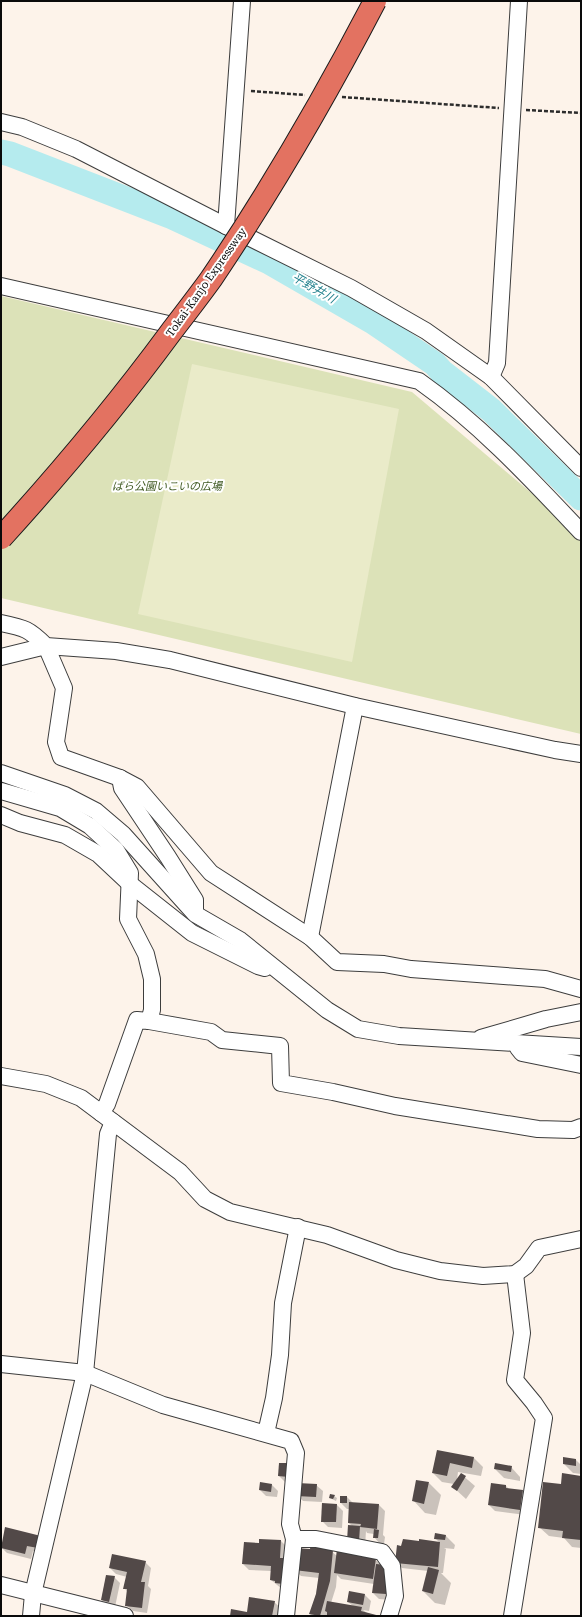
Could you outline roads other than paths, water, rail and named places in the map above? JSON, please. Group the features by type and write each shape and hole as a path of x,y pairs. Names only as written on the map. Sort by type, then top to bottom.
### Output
{"highway":[{"name":"Tokai-Kanjo Expressway","path":"1,538 54,480 136,380 210,280 278,176 342,65 375,1"}],"street":[{"path":"226,226 242,1"},
{"path":"491,377 497,363 519,1"},
{"path":"1,122 22,127 76,149 365,296 426,331 491,377 581,468"},
{"path":"1,286 419,381 447,400 500,448 581,532"},
{"path":"1,623 24,628 34,633 46,646 64,688 56,742 61,757 120,778 137,787 211,872 310,937 337,962 384,964 411,969 545,979 581,989"},
{"path":"1,657 46,646 116,651 170,660 355,706 555,750 581,754"},
{"path":"310,937 355,706"},
{"path":"1,773 62,802 116,850 130,872 128,919 146,954 152,979 152,1010 149,1021"},
{"path":"120,778 122,788 168,856 195,900 195,914"},
{"path":"1,792 62,802 96,811 123,834 195,914 240,940 327,1010 358,1028 399,1036 581,1047"},
{"path":"1,815 20,823 65,835 98,854 130,884 192,933 258,966 277,970"},
{"path":"472,1041 546,1019 581,1012"},
{"path":"31,1616 33,1594 85,1373 108,1134 107,1104 137,1020 211,1032 222,1040 280,1046 281,1084 333,1092 395,1106 538,1130 573,1130 581,1127"},
{"path":"515,1044 522,1053 581,1065"},
{"path":"1,1076 46,1084 81,1098 180,1172 205,1199 230,1212 327,1235 396,1260 440,1271 483,1276 515,1274 526,1266 539,1248 581,1239"},
{"path":"266,1433 274,1398 280,1355 283,1303 298,1227"},
{"path":"512,1616 544,1418 534,1403 514,1380 522,1333 515,1274"},
{"path":"1,1364 85,1373 163,1405 291,1441 296,1453 290,1524 294,1539 286,1616"},
{"path":"294,1539 316,1539 382,1552 392,1566 395,1596 390,1616"},
{"path":"1,1585 125,1616"}],"waterway":[{"name":"平野井川","path":"1,152 10,154 170,216 269,262 373,322 435,364 442,372 491,410 581,498"}],"park label":[{"name":"ばら公園いこいの広場","path":"167,486"}]}
